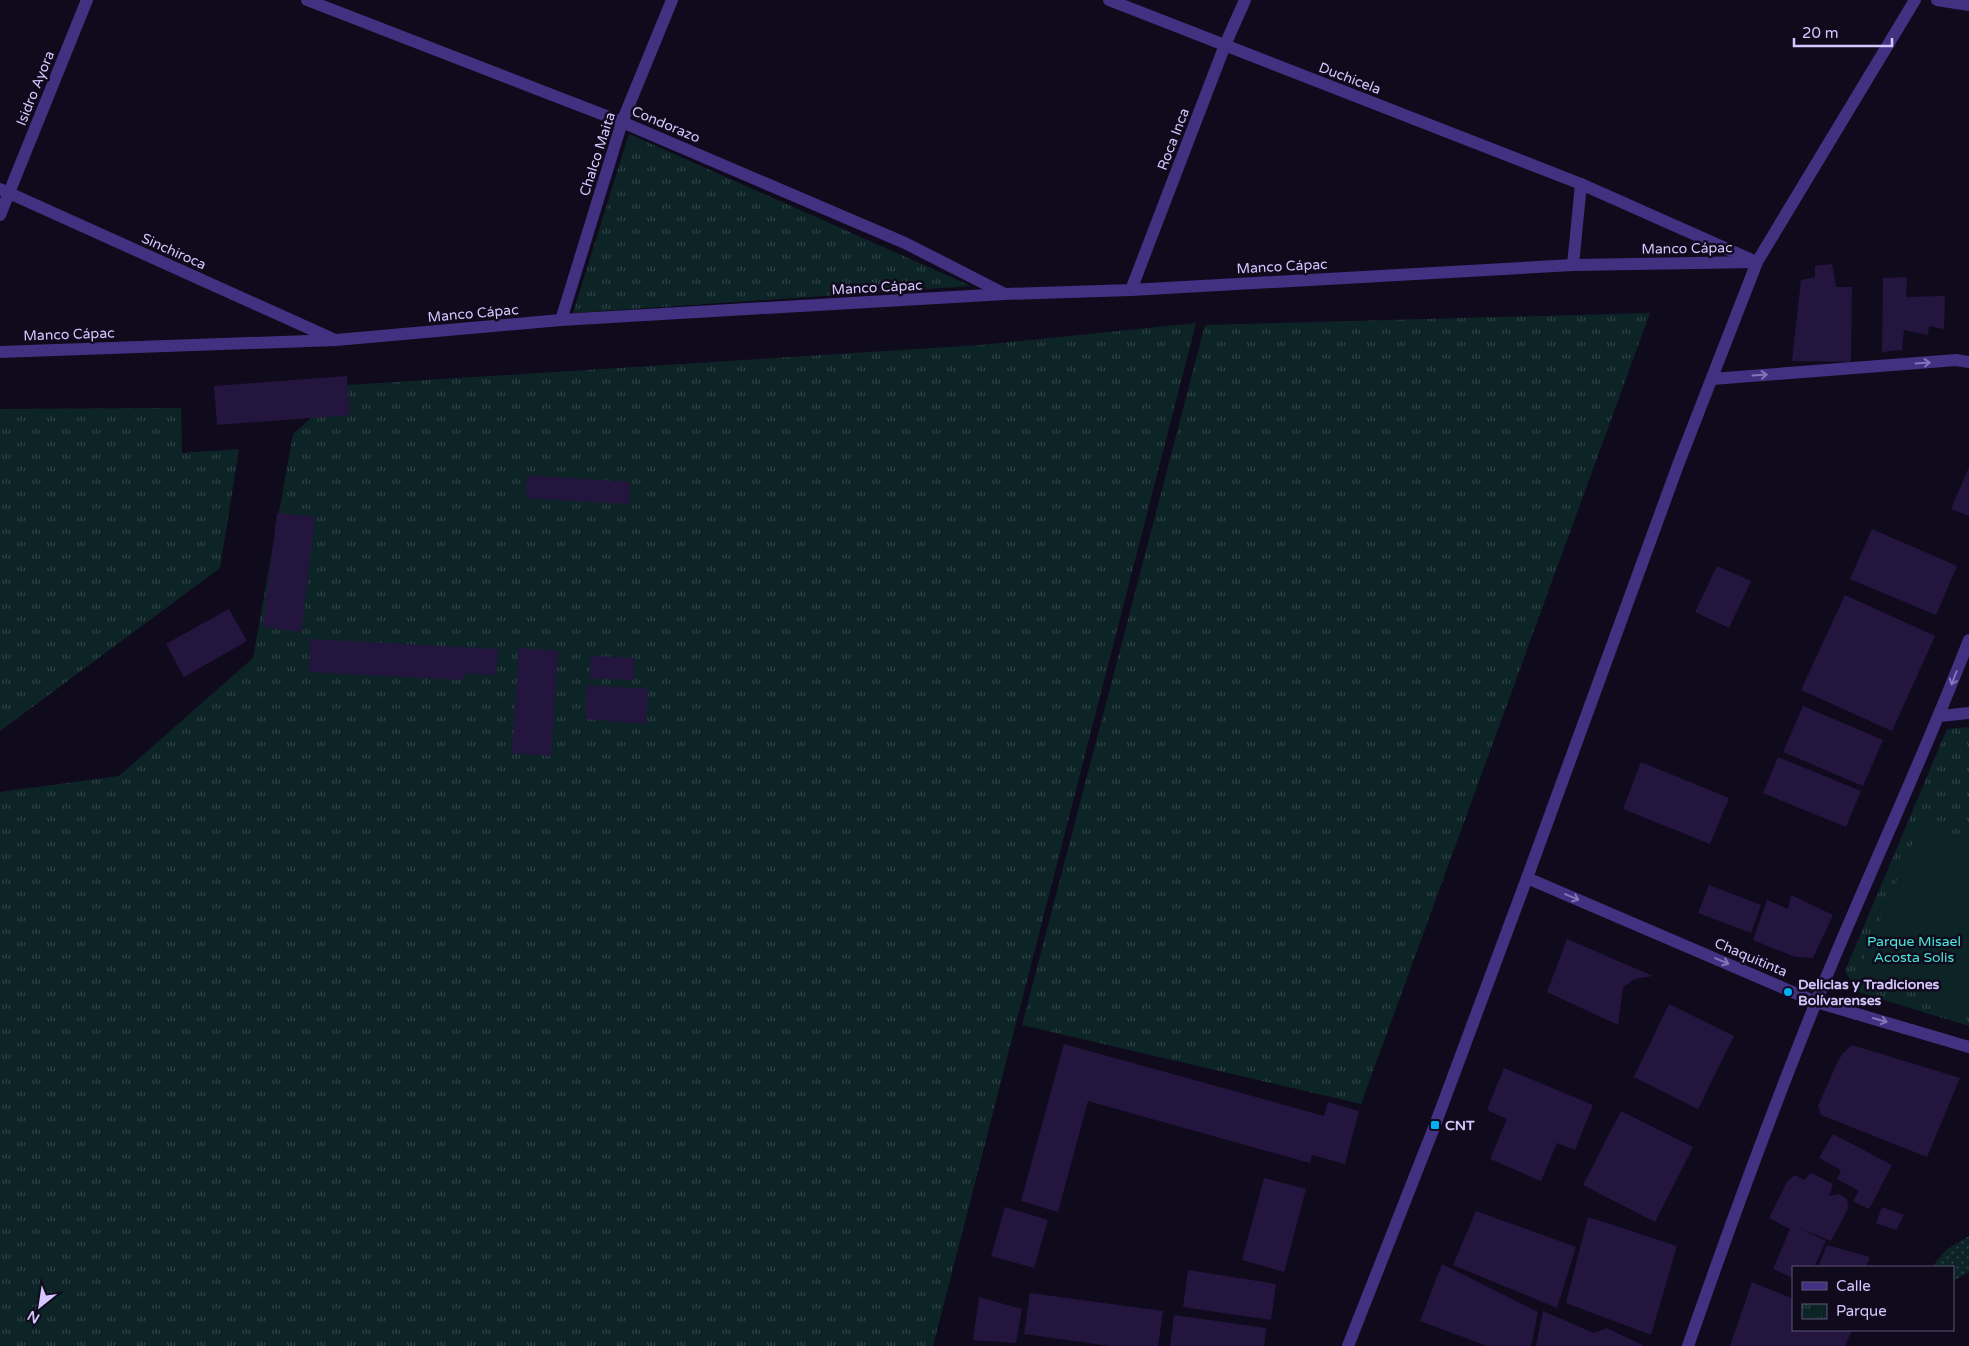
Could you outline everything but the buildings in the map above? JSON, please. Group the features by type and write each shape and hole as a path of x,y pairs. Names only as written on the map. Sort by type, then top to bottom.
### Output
{"street":[{"name":"Isidro Ayora","path":"0,215 4,191 87,0"},
{"name":"Condorazo","path":"307,0 622,122 905,244 1005,294"},
{"name":"Chalco Maita","path":"561,320 622,122 672,0"},
{"name":"Duchicela","path":"1109,0 1581,184 1757,262"},
{"name":"Roca Inca","path":"1131,290 1225,45 1245,0"},
{"path":"1348,1346 1435,1124 1674,475 1757,262 1915,0"},
{"path":"1937,0 1969,5"},
{"path":"1573,265 1581,184"},
{"name":"Sinchiroca","path":"4,191 336,340"},
{"name":"Manco Cápac","path":"0,352 336,340 561,320 1005,294 1131,290 1573,265 1757,262"},
{"path":"1712,379 1956,360 1969,362"},
{"path":"1688,1346 1723,1245 1816,1002 1940,716 1969,640"},
{"path":"1940,716 1969,713"},
{"name":"Chaquitinta","path":"1527,878 1816,1002 1969,1047"}],"green space":[{"path":"629,134 971,286 573,313"},
{"path":"1650,313 1361,1104 1022,1025 1205,325"},
{"path":"1196,323 933,1346 0,1346 0,792 119,776 253,658 293,434 348,385 981,345"},
{"path":"181,408 182,453 239,449 220,568 0,731 0,409"},
{"name":"Parque Misael Acosta Solis","path":"1969,727 1969,1026 1858,992 1845,971 1947,729"},
{"name":"Parque Misael Acosta Solis","path":"1922,821 1969,841 1969,1015 1859,969"},
{"path":"1969,1236 1969,1272 1954,1280 1954,1266 1933,1266 1946,1250"}],"place":[{"name":"Delicias y Tradiciones Bolívarenses","path":"1788,992"},
{"name":"CNT","path":"1435,1125"}]}
